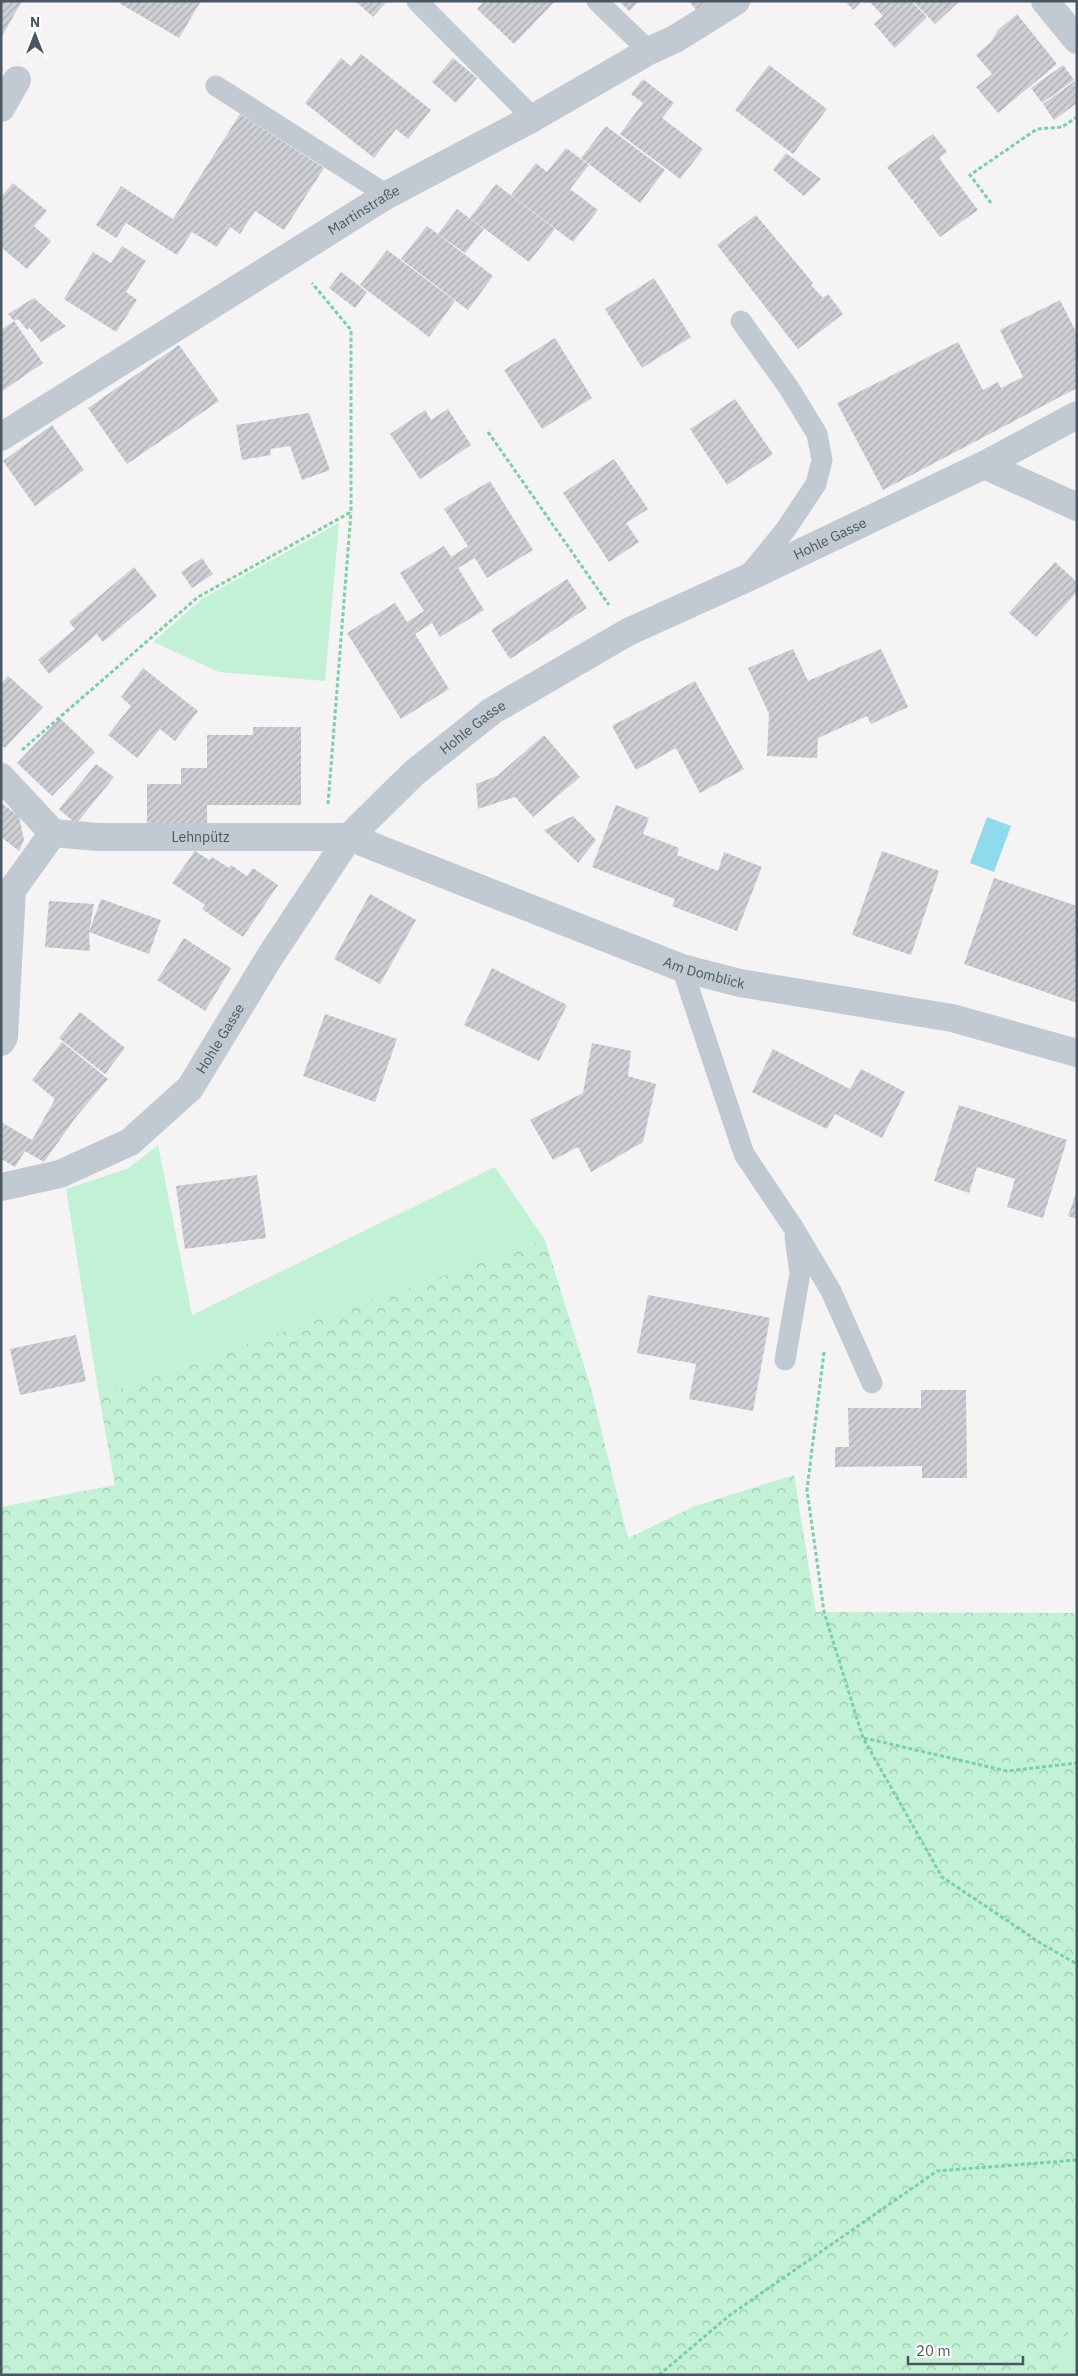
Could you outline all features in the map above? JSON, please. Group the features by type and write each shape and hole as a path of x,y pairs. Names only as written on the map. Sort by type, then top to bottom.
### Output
{"street":[{"name":"Martinstraße","path":"1,437 387,195 533,118 649,51 675,39 736,1"},
{"path":"1045,1 1077,40"},
{"path":"1,108 17,80"},
{"name":"Hohle Gasse","path":"1,1187 60,1174 130,1142 190,1088 269,958 337,837 492,711 628,632 745,579 984,465 1077,415"},
{"path":"984,465 1077,507"},
{"path":"1,1042 4,1037 12,890 53,833 8,767"},
{"name":"Lehnpütz","path":"53,833 97,837 337,837"},
{"name":"Am Domblick","path":"337,837 682,968 740,983 952,1018 1077,1053"}],"lane":[{"path":"417,1 533,118"},
{"path":"597,1 649,51"},
{"path":"216,86 387,195"},
{"path":"741,321 789,388 817,434 822,460 816,484 786,529 745,579"},
{"path":"682,968 744,1154 793,1227 831,1291 872,1383"},
{"path":"785,1360 800,1273 793,1227"}],"path":[{"path":"991,203 970,175 1036,129 1062,128 1077,117"},
{"path":"289,255 350,330 351,512 337,837"},
{"path":"488,432 628,632"},
{"path":"8,767 198,597 351,512"},
{"path":"824,1348 807,1490 824,1612 863,1738 942,1877 1042,1944 1077,1964"},
{"path":"863,1738 1007,1771 1077,1763"},
{"path":"658,2375 730,2315 937,2171 1077,2160"}],"green space":[{"path":"339,523 325,681 219,672 153,642 203,598"},
{"path":"158,1145 192,1315 495,1167 545,1240 99,1396 66,1189 127,1169"},
{"path":"545,1240 590,1385 628,1538 695,1506 794,1475 816,1612 1077,1613 1077,2311 1069,2329 1056,2375 1,2375 1,1507 115,1485 99,1396"},
{"path":"1077,2311 1077,2375 1056,2375 1069,2329"}],"water":[{"path":"987,817 1011,826 994,872 970,863"}],"building":[{"path":"1,1 22,1 1,38"},
{"path":"120,1 201,1 179,38 119,3"},
{"path":"355,1 387,1 373,17"},
{"path":"484,1 555,1 514,44 477,9"},
{"path":"619,1 639,1 629,11"},
{"path":"689,1 710,1 696,10"},
{"path":"845,1 862,1 853,10"},
{"path":"869,1 911,1 927,17 895,48 874,24 883,16"},
{"path":"913,1 960,1 935,24"},
{"path":"1017,14 1057,64 998,113 976,87 992,74 976,55 991,42 998,30"},
{"path":"361,54 431,110 408,139 396,129 374,158 305,103 341,58 351,66"},
{"path":"453,58 477,78 456,103 432,82"},
{"path":"769,65 827,109 793,154 735,110"},
{"path":"1063,65 1074,80 1042,103 1031,88"},
{"path":"643,79 674,103 662,118 703,149 680,179 620,134 643,103 631,94"},
{"path":"1075,81 1077,103 1054,120 1043,104"},
{"path":"240,114 324,168 284,230 255,211 240,234 230,227 217,247 192,232 177,255 126,223 116,238 96,225 121,186 173,219"},
{"path":"606,126 665,170 640,203 581,158"},
{"path":"933,134 947,152 939,158 978,210 940,237 913,201 917,197 912,200 887,167"},
{"path":"566,148 589,165 570,189 598,210 573,242 511,195 536,163 547,172"},
{"path":"786,153 821,179 804,196 773,170"},
{"path":"13,183 47,211 34,226 51,241 27,269 1,247 1,197"},
{"path":"496,184 555,229 529,262 470,218"},
{"path":"457,209 484,229 465,253 438,234"},
{"path":"756,215 813,283 811,285 823,298 828,294 843,314 798,349 717,245"},
{"path":"427,226 493,276 468,310 401,259"},
{"path":"122,246 146,261 126,292 137,300 116,332 64,299 93,252 111,263"},
{"path":"387,250 455,301 429,337 360,285"},
{"path":"341,272 367,292 355,308 329,288"},
{"path":"654,278 691,337 642,368 605,309"},
{"path":"34,298 66,326 41,342 30,328 27,330 18,319 14,321 8,314"},
{"path":"1060,300 1077,334 1077,388 883,490 837,403 958,342 983,390 998,382 1001,388 1023,377 1026,383 1000,330"},
{"path":"14,321 43,363 1,392 1,330"},
{"path":"555,338 592,398 542,429 504,370"},
{"path":"179,345 219,401 127,464 88,408"},
{"path":"735,399 773,454 727,485 690,429"},
{"path":"448,409 471,445 420,479 390,434 425,410 431,420"},
{"path":"309,413 330,470 302,480 290,446 270,449 271,455 242,460 236,425"},
{"path":"52,425 84,470 35,506 3,461"},
{"path":"614,459 648,509 626,523 639,542 609,562 563,493"},
{"path":"490,481 533,550 487,578 475,558 458,568 484,610 440,637 432,623 415,634 449,689 401,719 347,633 395,603 407,622 424,611 400,573 444,546 451,557 468,546 444,509"},
{"path":"202,558 213,574 192,588 181,572"},
{"path":"1055,562 1077,582 1077,592 1036,637 1009,613"},
{"path":"134,567 157,596 103,642 97,634 49,674 38,660 75,629 69,622"},
{"path":"567,579 587,608 510,659 491,630"},
{"path":"793,649 808,681 881,649 908,707 871,724 867,716 818,738 817,758 767,756 769,714 748,668"},
{"path":"143,668 198,711 175,741 160,729 137,758 108,735 131,706 121,697"},
{"path":"8,676 43,707 5,748 1,745 1,684"},
{"path":"695,681 744,769 700,793 676,748 636,770 612,726"},
{"path":"60,718 95,752 52,796 17,763"},
{"path":"253,727 301,727 301,805 207,805 207,823 147,823 147,784 181,784 181,768 207,768 207,735 253,735"},
{"path":"544,735 580,777 533,817 515,797 478,809 476,784 497,776"},
{"path":"96,764 114,777 76,824 59,809"},
{"path":"1,803 19,816 24,840 19,851 1,837"},
{"path":"616,805 649,818 643,834 679,848 677,855 718,871 724,852 762,867 737,931 672,906 675,899 592,867"},
{"path":"573,816 596,840 578,863 544,830"},
{"path":"195,851 209,860 212,857 229,868 231,865 247,876 253,868 278,885 243,937 202,909 205,905 172,883"},
{"path":"882,851 939,871 911,955 852,935"},
{"path":"994,878 1077,906 1077,1003 964,964"},
{"path":"370,894 416,920 380,984 334,959"},
{"path":"101,899 161,920 149,954 89,932"},
{"path":"49,901 94,904 89,932 90,951 45,947"},
{"path":"184,938 231,968 205,1011 157,980"},
{"path":"492,968 567,1005 539,1061 464,1025"},
{"path":"80,1012 125,1048 105,1074 59,1038"},
{"path":"325,1014 397,1039 375,1102 303,1076"},
{"path":"62,1042 108,1079 76,1117 44,1162 25,1151 15,1167 1,1159 1,1122 32,1140 55,1099 32,1080"},
{"path":"592,1043 631,1051 628,1076 656,1084 643,1142 591,1172 578,1147 553,1160 530,1120 583,1093"},
{"path":"773,1049 850,1089 861,1069 905,1092 882,1138 835,1114 827,1129 752,1092"},
{"path":"959,1105 1067,1140 1043,1218 1007,1207 1015,1179 977,1167 969,1193 934,1181"},
{"path":"257,1175 266,1238 185,1249 176,1186"},
{"path":"1077,1193 1077,1219 1068,1216"},
{"path":"648,1295 770,1318 753,1411 689,1399 696,1364 637,1353"},
{"path":"76,1335 86,1381 20,1395 10,1349"},
{"path":"921,1390 966,1390 967,1478 922,1478 922,1466 835,1467 835,1447 849,1447 848,1408 921,1408"}]}
